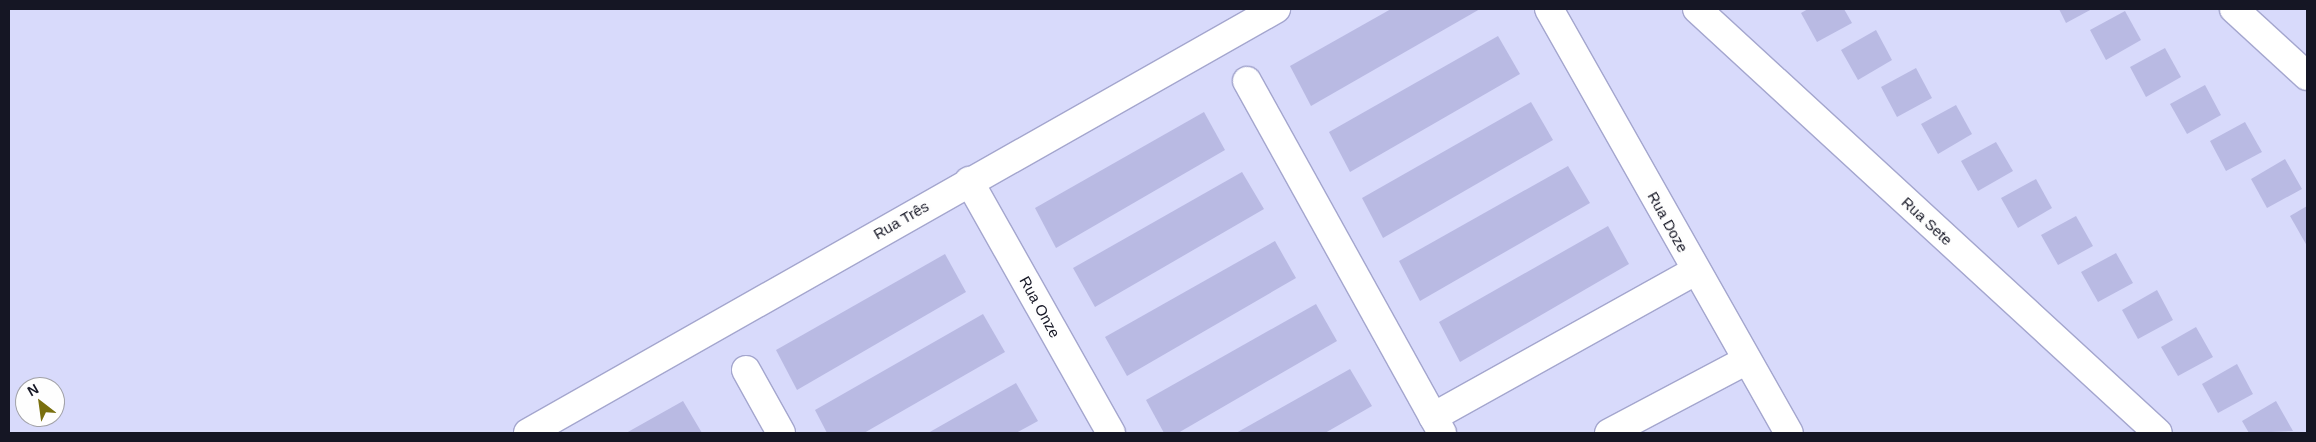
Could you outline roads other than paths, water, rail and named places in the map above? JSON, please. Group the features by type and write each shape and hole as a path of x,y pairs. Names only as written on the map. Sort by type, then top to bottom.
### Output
{"street":[{"name":"Rua Três","path":"528,433 969,181 1276,9"},
{"name":"Rua Doze","path":"1549,9 1695,271 1789,433"},
{"name":"Rua Sete","path":"1697,9 2158,433"},
{"path":"2234,9 2307,76"},
{"path":"1246,81 1437,425 1695,271"},
{"name":"Rua Onze","path":"969,181 1111,433"},
{"path":"1609,433 1747,360"},
{"path":"746,370 781,433"}]}
